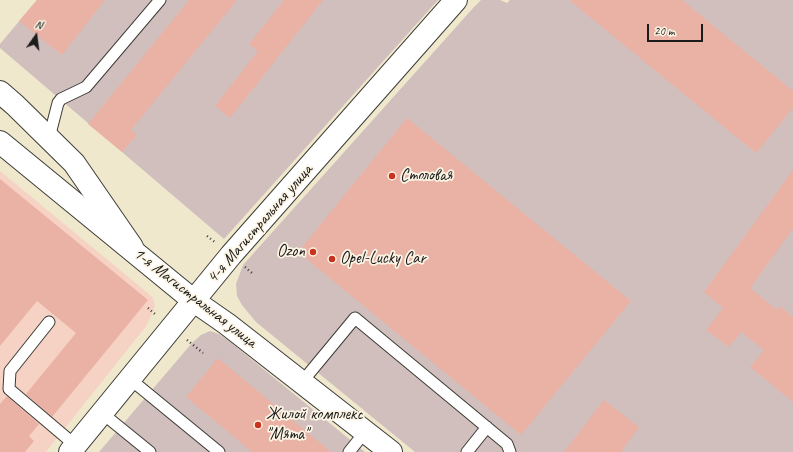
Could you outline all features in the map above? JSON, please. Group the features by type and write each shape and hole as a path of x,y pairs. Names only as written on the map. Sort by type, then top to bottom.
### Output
{"street":[{"name":"4-я Магистральная улица","path":"73,449 231,256 456,0"},
{"path":"0,92 74,163 137,254"},
{"name":"1-я Магистральная улица","path":"0,142 194,301 227,324 391,452"}],"lane":[{"path":"49,138 58,102 61,99 86,87 160,0"},
{"path":"302,382 355,318 507,444 510,452"},
{"path":"49,322 10,371 9,389 73,449"},
{"path":"130,379 219,452"},
{"path":"102,413 150,452"},
{"path":"467,452 487,427"},
{"path":"349,452 365,432"}],"path":[{"path":"207,236 219,245"},
{"path":"243,266 253,274"}],"shaded area":[{"path":"37,0 438,0 224,239 0,48 0,44"},
{"path":"481,0 500,0 507,3 510,0 793,0 793,452 415,452 256,322 242,305 237,296 236,284 243,265"},
{"path":"0,171 149,294 153,298 155,306 147,325 46,452 0,452"},
{"path":"210,331 219,334 229,341 365,452 99,452 192,343 201,335"}],"building":[{"path":"37,0 105,0 62,55 19,21"},
{"path":"189,0 237,0 131,130 137,135 122,152 88,124"},
{"path":"284,0 323,0 230,118 215,106 258,51 249,44"},
{"path":"569,0 682,0 793,91 793,108 756,153"},
{"path":"407,118 631,301 521,435 298,252"},
{"path":"793,170 793,229 750,288 777,310 780,306 793,317 793,402 750,367 764,350 741,332 729,347 706,330 723,308 704,292"},
{"path":"0,179 148,300 52,417 26,394 76,333 37,301 0,346"},
{"name":"Жилой комплекс \"Мята\"","path":"218,358 331,452 252,452 186,397"},
{"path":"7,396 39,424 29,436 34,441 25,452 0,452 0,404"},
{"path":"604,400 639,427 621,452 564,452"}],"place":[{"name":"Столовая","path":"392,176"},
{"name":"Ozon","path":"313,252"},
{"name":"Opel-Lucky Car","path":"332,259"},
{"name":"Жилой комплекс \"Мята\"","path":"258,425"}]}
